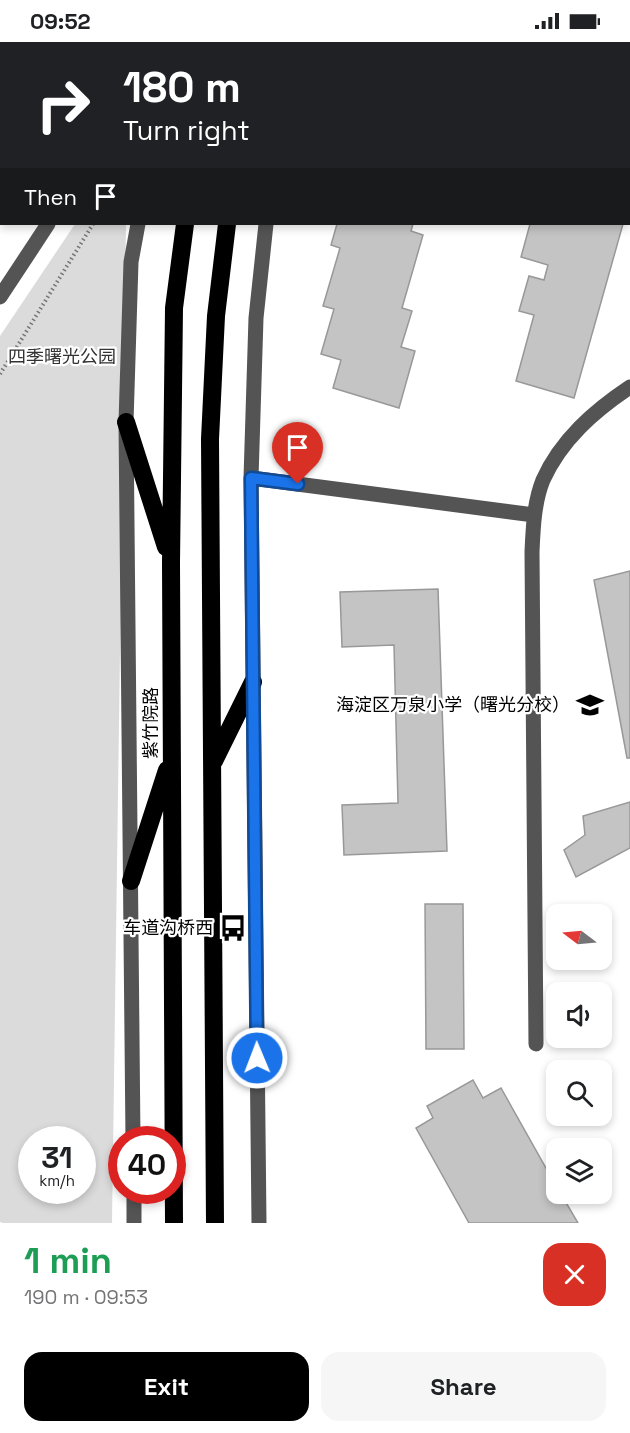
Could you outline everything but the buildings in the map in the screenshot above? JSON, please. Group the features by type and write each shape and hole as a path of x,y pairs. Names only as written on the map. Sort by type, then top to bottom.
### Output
{"highway":[{"name":"紫竹院路","path":"174,1223 171,563 174,308 185,225"},
{"path":"215,1223 210,440 216,316 227,225"},
{"path":"126,422 171,563"},
{"path":"212,765 253,682"},
{"path":"131,881 172,754"}],"street":[{"path":"0,297 47,225"},
{"name":"紫竹院路","path":"133,1126 126,422 131,262 138,225"},
{"path":"259,1223 251,478 256,318 266,225"},
{"path":"536,1044 532,564 534,515 543,481 565,444 597,409 630,387"},
{"path":"251,478 534,515"},
{"path":"134,1204 134,1223"}],"path":[{"path":"0,374 92,225"}],"green space":[{"name":"四季曙光公园","path":"74,225 126,225 113,1126 108,1126 108,1204 112,1204 112,1223 0,1222 0,336"}],"place":[{"name":"海淀区万泉小学（曙光分校）","path":"590,705"},
{"name":"车道沟桥西","path":"233,928"}],"route":[{"path":"257,1058 251,478 298,484"}]}
